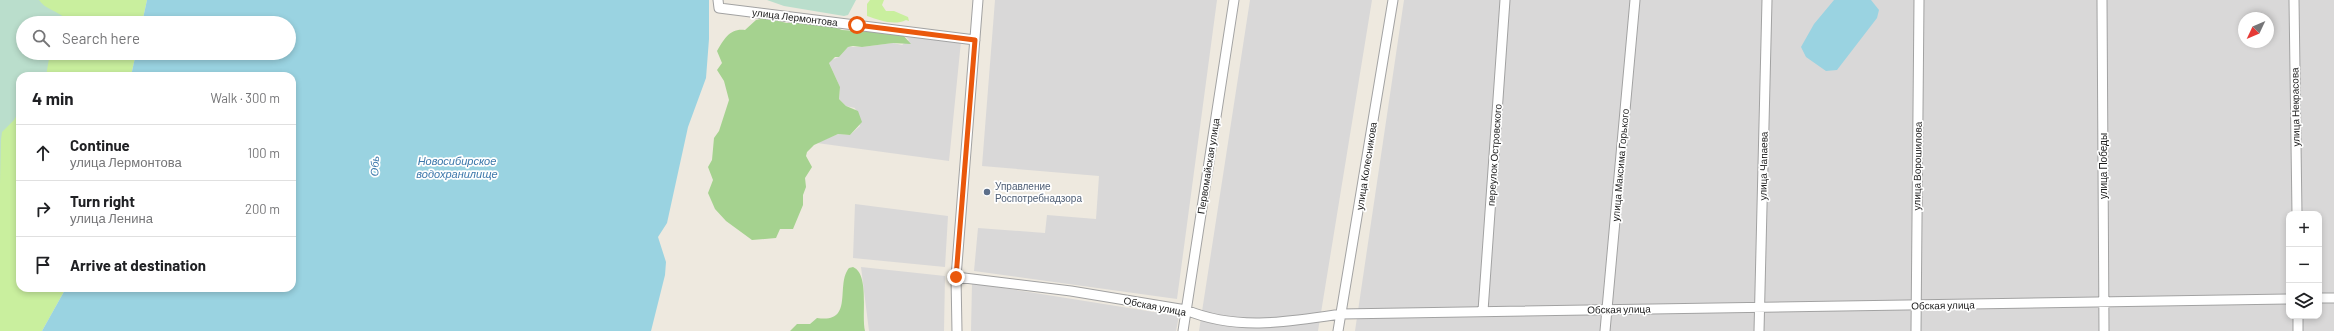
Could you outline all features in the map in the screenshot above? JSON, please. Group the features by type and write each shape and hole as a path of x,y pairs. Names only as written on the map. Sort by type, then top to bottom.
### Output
{"street":[{"name":"улица Лермонтова","path":"718,0 719,8 975,40"},
{"path":"957,331 956,277 978,0"},
{"name":"Первомайская улица","path":"1183,331 1234,0"},
{"name":"улица Колесникова","path":"1338,331 1393,0"},
{"name":"переулок Островского","path":"1483,311 1504,0"},
{"name":"улица Максима Горького","path":"1605,331 1635,0"},
{"name":"улица Чапаева","path":"1759,331 1767,0"},
{"name":"улица Ворошилова","path":"1916,331 1919,0"},
{"name":"улица Победы","path":"2102,0 2104,331"},
{"name":"улица Некрасова","path":"2294,0 2297,211"},
{"name":"Обская улица","path":"956,277 1071,291 1186,310 1200,318 1219,324 1242,327 1341,314 2286,299"},
{"path":"2322,298 2334,298"},
{"path":"2298,319 2298,331"}],"shaded area":[{"path":"995,0 1217,0 1177,299 974,271 978,228 1045,233 1047,215 1096,219 1099,176 982,166"},
{"path":"1250,0 1372,0 1318,331 1199,331"},
{"path":"1404,0 2334,0 2334,331 1355,331"},
{"path":"906,37 961,41 949,161 817,143 838,134 850,135 860,126 855,108 846,106 839,99 840,87 829,63 831,60 839,57 848,47 862,47 893,43 902,45 909,40"},
{"path":"855,204 948,216 945,267 853,258"},
{"path":"861,267 945,276 944,331 869,331"},
{"path":"972,283 1179,316 1176,331 971,331"}],"green space":[{"path":"0,0 147,0 144,16 16,16 16,60 134,60 132,72 16,72 16,292 64,292 42,331 0,331"},
{"path":"0,0 39,0 44,6 62,16 16,16 16,60 49,60 47,72 16,72 16,116 2,132 0,184"},
{"path":"767,0 856,0 848,15 844,16 784,6"},
{"path":"870,0 884,0 882,5 886,11 894,11 908,17 909,21 881,21 867,16 867,4"},
{"path":"765,18 787,23 824,23 842,30 902,34 911,44 893,43 862,47 848,47 839,57 835,57 829,63 840,87 839,99 846,106 858,111 862,122 850,135 838,134 814,145 807,152 806,156 812,167 805,178 806,187 803,195 803,205 793,229 780,229 776,238 752,240 726,221 715,209 708,193 713,180 708,167 712,160 714,138 719,131 729,100 724,81 717,70 722,63 717,51 728,35 735,31 745,30 756,20"},
{"path":"853,267 858,271 863,286 865,331 790,331 797,324 810,324 817,318 829,318 836,315 842,302 845,275 849,268"}],"water":[{"name":"Новосибирское водохранилище","path":"147,0 709,0 709,39 706,78 688,127 667,223 658,237 666,262 665,275 651,331 42,331 64,292 296,292 296,72 132,72 134,60 296,60 296,16 144,16"},
{"path":"1834,0 1871,0 1879,10 1877,18 1837,70 1826,71 1806,57 1801,47 1814,24"}],"place":[{"name":"Управление Роспотребнадзора","path":"987,192"}],"route":[{"path":"857,25 975,40 956,277"}],"water label":[{"name":"Обь","path":"374,166"}]}
